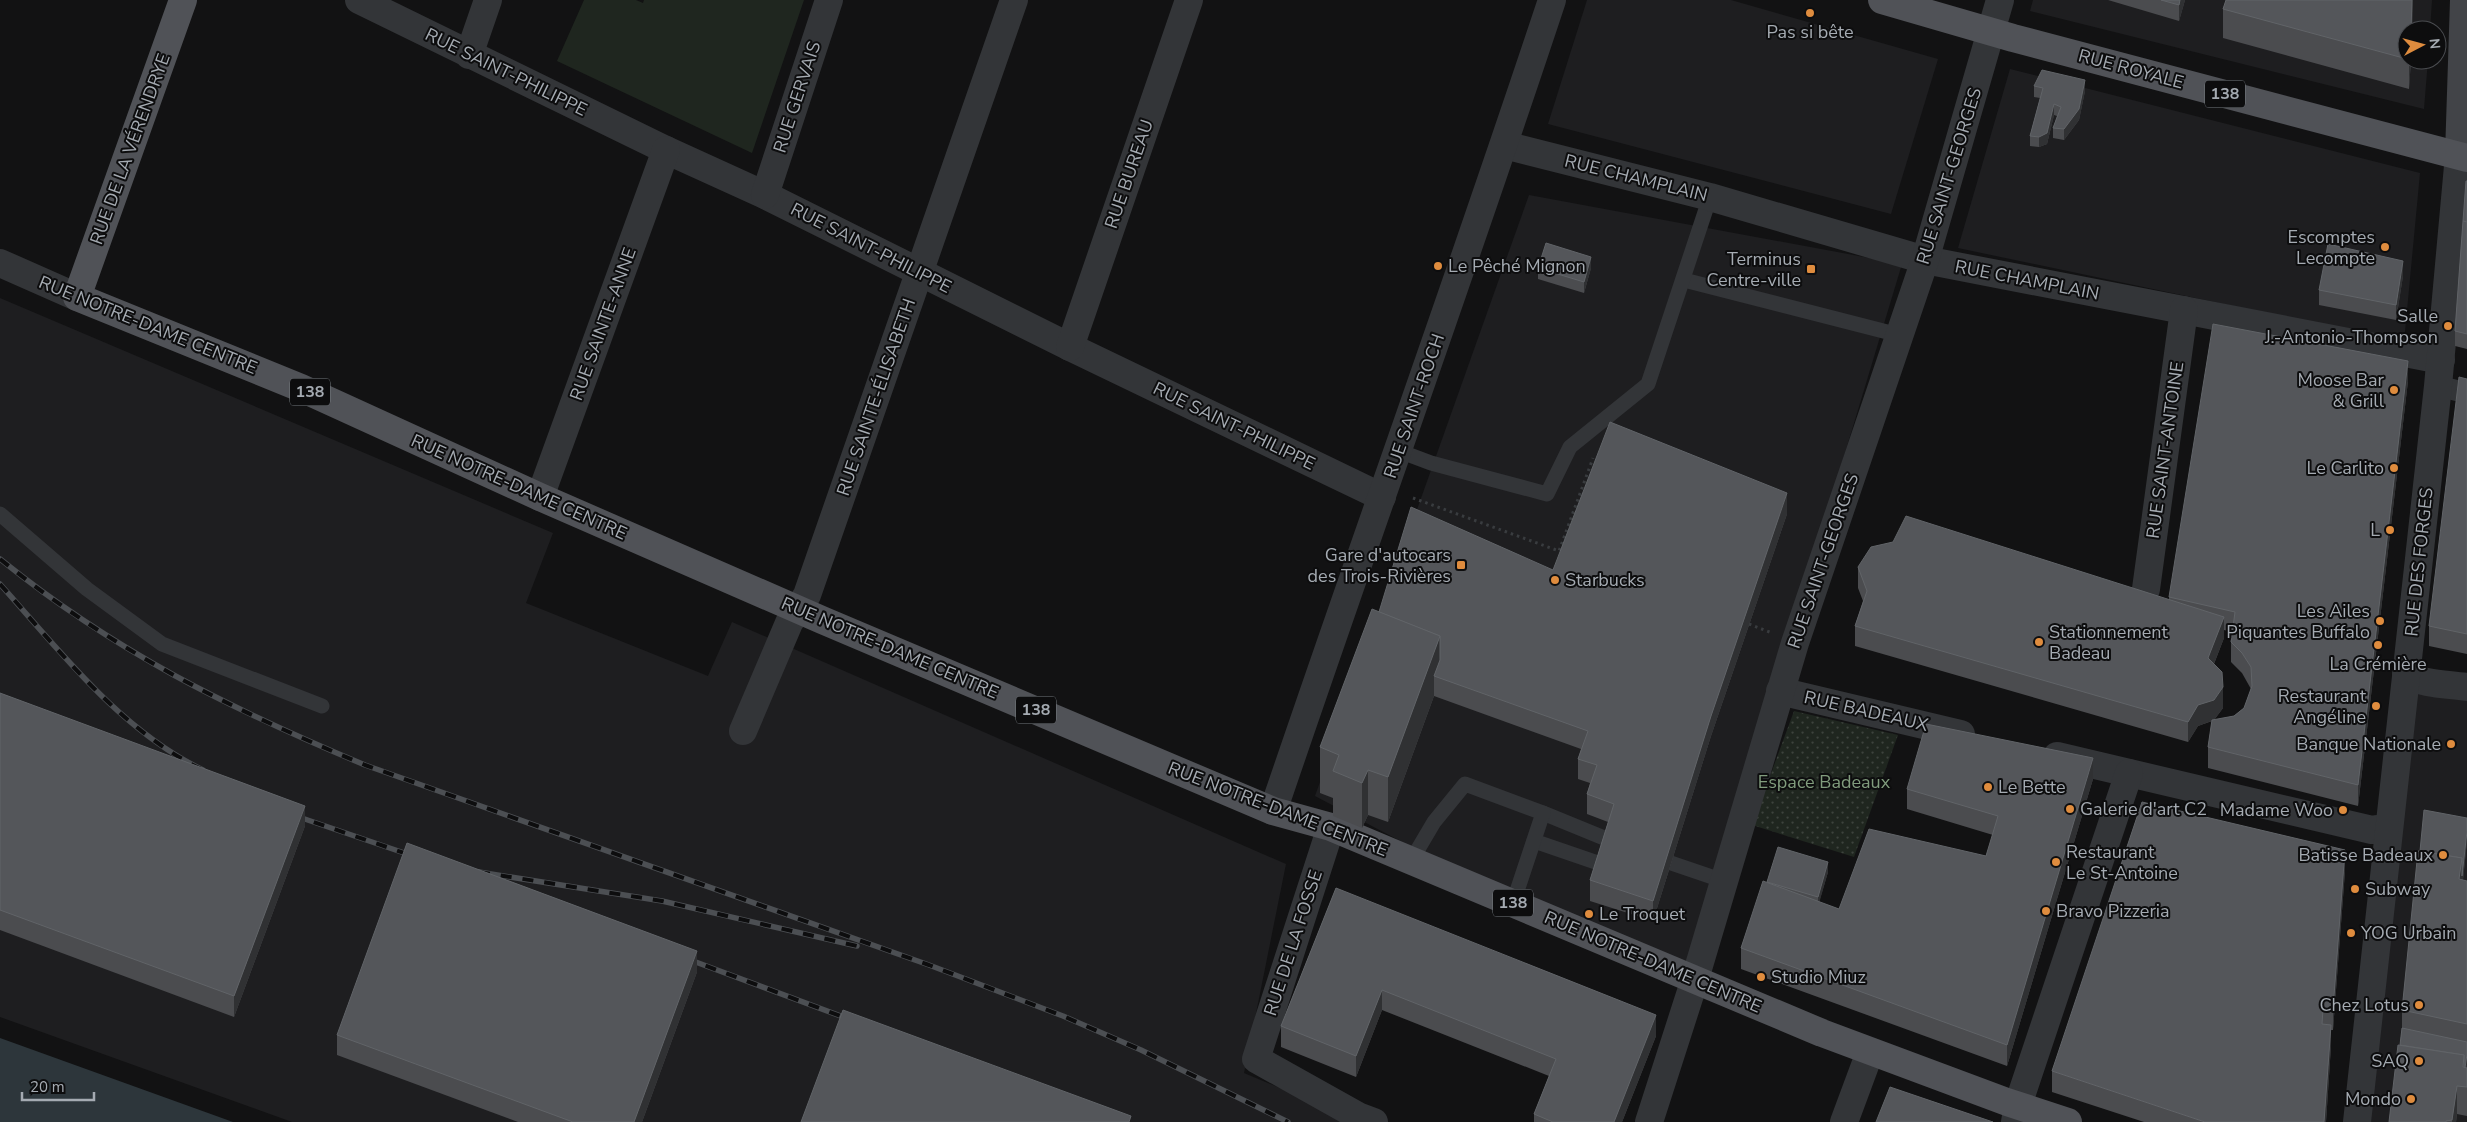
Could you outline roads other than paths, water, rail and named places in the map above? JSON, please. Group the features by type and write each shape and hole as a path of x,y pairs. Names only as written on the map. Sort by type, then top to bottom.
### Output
{"main road":[{"name":"RUE DE LA VÉRENDRYE","path":"77,297 183,0"},
{"name":"RUE ROYALE","path":"1882,0 1992,32 2463,156"},
{"name":"RUE DES FORGES","path":"2463,156 2464,0"},
{"name":"RUE NOTRE-DAME CENTRE","path":"77,297 301,388 540,497 1273,811 1331,828 1870,1052 2007,1102 2016,1113 2068,1122"}],"street":[{"name":"RUE SAINT-PHILIPPE","path":"359,0 666,150 765,195 1070,347 1382,497"},
{"path":"469,55 488,0"},
{"name":"RUE GERVAIS","path":"765,195 830,0"},
{"name":"RUE SAINTE-ÉLISABETH","path":"743,731 789,623 807,595 1014,0"},
{"name":"RUE BUREAU","path":"1070,347 1190,0"},
{"name":"RUE SAINT-ROCH","path":"1273,811 1367,534 1399,451 1504,146 1552,0"},
{"name":"RUE SAINT-GEORGES","path":"1648,1122 1694,979 1780,691 1925,260 2000,0"},
{"name":"RUE CHAMPLAIN","path":"1504,146 1710,197 1925,260 2184,310 2440,373"},
{"name":"RUE SAINTE-ANNE","path":"540,497 666,150"},
{"name":"RUE DES FORGES","path":"2357,1122 2463,156"},
{"name":"RUE NOTRE-DAME CENTRE","path":"0,263 77,297"},
{"name":"RUE SAINT-ANTOINE","path":"2146,589 2184,310"},
{"path":"2440,373 2467,393"},
{"path":"2406,675 2417,681 2426,680 2467,687"},
{"name":"RUE BADEAUX","path":"1780,691 1984,739"},
{"path":"2032,750 2372,830 2377,829 2388,834"},
{"path":"2016,1113 2130,774"},
{"name":"RUE DE LA FOSSE","path":"1331,828 1256,1059 1358,1116 1374,1122"},
{"path":"1844,1122 1870,1052"}],"lane":[{"path":"1399,451 1430,463 1547,494 1570,447 1648,384 1710,197"},
{"path":"1684,280 1899,335"},
{"path":"0,514 87,590 162,644 322,706"},
{"path":"1411,861 1434,822 1465,784 1609,840"},
{"path":"1513,903 1543,813"},
{"path":"1534,842 1601,864"},
{"path":"1671,863 1724,881"}],"railway":[{"path":"0,559 43,592 130,650 220,699 315,744 365,765 929,965 1063,1016 1141,1050 1288,1122"},
{"path":"0,584 69,662 118,711 173,753 203,770"},
{"path":"293,815 416,857"},
{"path":"479,872 662,901 857,946"},
{"path":"685,958 854,1021"}],"place":[{"name":"Pas si bête","path":"1810,13"},
{"name":"Escomptes Lecompte","path":"2385,247"},
{"name":"Le Pêché Mignon","path":"1438,266"},
{"name":"Terminus Centre-ville","path":"1811,269"},
{"name":"Salle J.-Antonio-Thompson","path":"2448,326"},
{"name":"Moose Bar & Grill","path":"2394,390"},
{"name":"Le Carlito","path":"2394,468"},
{"name":"L","path":"2390,530"},
{"name":"Gare d'autocars des Trois-Rivières","path":"1461,565"},
{"name":"Starbucks","path":"1555,580"},
{"name":"Les Ailes Piquantes Buffalo","path":"2380,621"},
{"name":"Stationnement Badeau","path":"2039,642"},
{"name":"La Crémière","path":"2378,645"},
{"name":"Restaurant Angéline","path":"2376,706"},
{"name":"Banque Nationale","path":"2451,744"},
{"name":"Le Bette","path":"1988,787"},
{"name":"Galerie d'art C2","path":"2070,809"},
{"name":"Madame Woo","path":"2343,810"},
{"name":"Batisse Badeaux","path":"2443,855"},
{"name":"Restaurant Le St-Antoine","path":"2056,862"},
{"name":"Subway","path":"2355,889"},
{"name":"Bravo Pizzeria","path":"2046,911"},
{"name":"Le Troquet","path":"1589,914"},
{"name":"YOG Urbain","path":"2351,933"},
{"name":"Studio Miuz","path":"1761,977"},
{"name":"Chez Lotus","path":"2419,1005"},
{"name":"SAQ","path":"2419,1061"},
{"name":"Mondo","path":"2411,1099"}],"park label":[{"name":"Espace Badeaux","path":"1824,782"}]}
